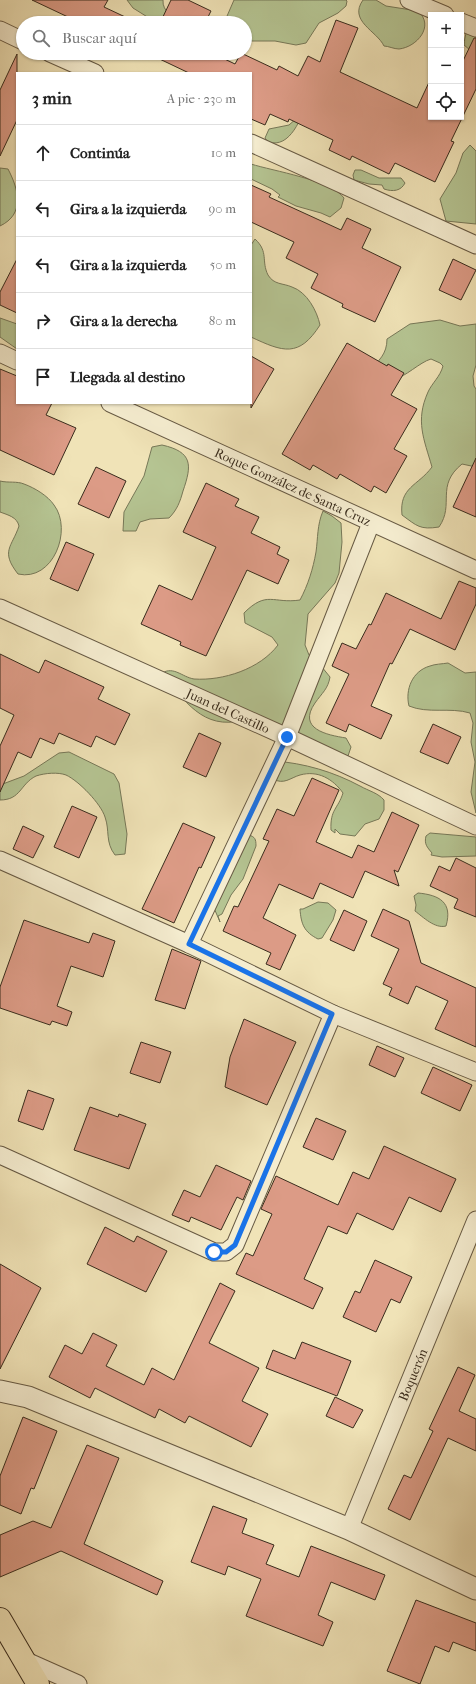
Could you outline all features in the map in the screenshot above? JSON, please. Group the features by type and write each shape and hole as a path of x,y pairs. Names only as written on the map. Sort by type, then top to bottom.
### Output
{"highway":[{"path":"0,1619 38,1684"}],"street":[{"path":"408,0 438,12"},
{"path":"464,23 476,28"},
{"path":"0,30 16,38"},
{"path":"66,60 93,72"},
{"path":"252,143 476,245"},
{"path":"0,353 16,361"},
{"name":"Roque González de Santa Cruz","path":"112,404 476,570"},
{"path":"189,944 287,737 371,523"},
{"name":"Juan del Castillo","path":"0,608 287,737 476,826"},
{"path":"0,860 189,944 332,1014 476,1072"},
{"path":"0,1155 209,1250 214,1252 226,1252 235,1245 332,1014"},
{"name":"Boquerón","path":"349,1529 476,1220"},
{"path":"0,1391 28,1397 349,1529 476,1589"},
{"path":"24,1660 78,1684"}],"green space":[{"path":"127,0 163,0 164,8 172,16 146,16 133,8"},
{"path":"234,0 347,1 346,6 338,13 319,23 306,43 296,45 275,41 252,41 252,16 227,16"},
{"path":"363,0 376,0 386,6 418,11 423,17 425,23 422,35 406,47 395,49 384,46 361,20 359,7"},
{"path":"476,24 476,55 464,45 467,32"},
{"path":"308,101 298,123 289,136 283,141 276,143 268,142 265,138 269,129 289,125 297,118"},
{"path":"470,145 476,151 476,224 446,221 440,199 456,173 463,153"},
{"path":"252,164 315,181 327,186 344,198 341,208 330,217 296,206 278,197 280,195 272,189 252,179"},
{"path":"0,168 8,169 12,177 16,189 16,208 8,221 0,226"},
{"path":"355,170 361,170 379,178 401,178 405,183 401,188 394,191 387,190 384,189 382,185 369,184 354,180 353,175"},
{"path":"255,239 262,248 266,270 270,278 273,281 297,289 307,298 314,308 320,325 305,343 297,347 290,349 281,348 252,337 252,244"},
{"path":"0,318 16,324 16,348 0,337"},
{"path":"440,320 460,326 476,324 476,365 473,376 474,386 476,389 476,467 462,464 454,472 449,480 447,488 446,511 443,519 439,527 427,528 415,524 402,515 402,506 403,498 406,493 432,467 424,439 421,421 424,402 428,392 443,366 431,359 396,378 368,371 384,353 387,339 410,324"},
{"path":"162,445 180,451 188,461 188,474 178,506 169,518 150,519 140,522 136,531 123,531 124,512 144,476 152,447"},
{"path":"0,481 21,483 37,490 45,495 54,505 59,515 61,527 60,540 56,552 50,562 41,570 30,574 18,574 10,560 9,549 19,526 14,518 0,512"},
{"path":"323,511 341,523 342,542 339,573 335,583 308,614 305,645 309,655 317,661 330,677 326,688 310,712 310,719 312,725 317,729 331,735 346,738 351,747 348,756 339,759 243,720 229,722 217,721 206,717 187,703 162,673 166,671 174,671 194,679 217,678 240,672 251,667 261,661 278,645 272,637 245,623 244,613 252,606 265,600 300,600 308,583 313,565 319,526"},
{"path":"448,663 465,673 476,672 476,813 471,792 475,762 471,742 473,723 470,713 455,710 424,710 409,706 409,688 414,677 424,668"},
{"path":"69,752 114,774 119,783 127,834 125,854 115,855 110,846 103,812 83,787 66,775 51,773 36,776 31,779 16,795 0,800 0,785 24,776 59,753"},
{"path":"274,761 308,766 329,772 350,781 382,798 384,800 384,810 379,819 365,824 355,836 340,834 335,829 335,833 331,830 331,823 333,813 343,793 339,788 330,780 313,774 300,775 284,781 277,781 273,779"},
{"path":"430,833 476,837 476,856 442,857 431,855 432,853 427,847 425,841 426,836"},
{"path":"249,835 255,839 256,846 243,879 231,895 222,914 218,916 220,922 214,908"},
{"path":"418,893 438,898 442,901 448,911 446,926 438,926 433,924 415,911 416,905 414,896"},
{"path":"318,902 328,903 336,910 333,920 322,938 318,939 309,933 304,927 300,909"}],"building":[{"path":"32,0 108,0 104,7 123,16 66,16"},
{"path":"171,0 188,0 211,11 208,16 163,16"},
{"path":"336,20 358,28 340,72 417,108 428,84 428,120 461,120 451,141 454,142 435,182 395,163 389,174 352,156 350,160 329,150 333,140 289,119 288,122 270,114 265,125 252,119 252,72 187,72 162,60 227,60 235,64 237,60 252,60 252,58 277,70 279,66 298,76 308,56 320,62"},
{"path":"474,38 476,38 476,89 464,114 464,59"},
{"path":"16,56 16,122 0,156 0,90"},
{"path":"252,185 271,194 269,197 341,230 347,218 371,229 362,248 401,267 375,322 342,307 343,304 311,288 318,274 286,258 294,242 252,222"},
{"path":"453,259 476,270 461,300 439,290"},
{"path":"16,261 16,313 0,305 0,292"},
{"path":"347,343 387,366 388,364 404,373 391,395 417,409 394,449 407,456 386,493 374,486 371,492 340,474 337,479 313,465 310,470 282,454"},
{"path":"252,357 274,369 251,408 252,404"},
{"path":"0,369 16,376 16,404 52,404 46,415 76,428 54,475 0,450"},
{"path":"476,458 476,517 453,507"},
{"path":"96,467 126,481 109,518 78,504"},
{"path":"206,483 239,499 235,506 259,517 251,533 280,547 277,554 289,560 278,584 247,570 206,656 180,645 181,642 141,624 159,585 192,600 216,547 183,532"},
{"path":"66,542 94,554 78,591 50,579"},
{"path":"459,581 476,588 476,604 455,650 410,629 392,664 390,663 371,706 392,715 381,739 349,724 346,732 326,723 349,674 332,666 342,643 356,649 369,624 371,625 386,593 441,619"},
{"path":"0,654 39,673 45,660 104,687 98,699 130,714 115,745 96,736 91,747 59,733 54,744 40,738 31,758 18,752 0,792 0,746 14,715 0,708"},
{"path":"433,724 461,737 448,764 420,752"},
{"path":"199,733 221,743 206,777 183,767"},
{"path":"312,778 339,790 316,842 352,858 358,845 374,852 392,812 419,825 398,872 394,870 399,886 365,871 353,898 320,883 313,899 279,884 263,918 296,935 280,970 266,964 271,953 223,931 234,906 238,907 269,841 263,839 277,809 294,816"},
{"path":"72,806 97,817 79,858 54,847"},
{"path":"183,823 215,837 201,868 199,867 174,923 142,909"},
{"path":"23,826 44,836 33,858 13,849"},
{"path":"456,858 476,868 476,917 454,908 458,899 430,886 439,866 450,871"},
{"path":"383,909 409,921 421,963 476,988 476,1047 435,1029 448,1001 416,986 408,1004 389,995 392,988 383,984 399,949 371,936"},
{"path":"344,910 367,921 354,951 330,940"},
{"path":"24,920 89,943 93,933 115,941 103,977 71,966 57,1006 72,1012 67,1026 52,1021 50,1025 0,1008 0,987"},
{"path":"172,949 201,961 185,1009 155,1000"},
{"path":"244,1019 296,1042 267,1105 225,1087 230,1057"},
{"path":"141,1042 171,1052 160,1083 130,1073"},
{"path":"377,1046 404,1058 395,1077 369,1065"},
{"path":"433,1067 472,1085 460,1111 421,1093"},
{"path":"28,1090 54,1099 43,1130 18,1121"},
{"path":"90,1107 118,1117 119,1114 146,1124 129,1169 74,1150"},
{"path":"316,1118 346,1131 333,1160 303,1147"},
{"path":"384,1146 456,1179 441,1212 409,1197 393,1230 357,1213 347,1234 328,1226 304,1279 323,1288 313,1309 236,1274 246,1253 253,1256 272,1214 261,1209 276,1176 338,1205 353,1172 369,1179"},
{"path":"216,1165 251,1181 243,1200 237,1197 221,1230 191,1217 189,1222 172,1215 184,1190 200,1197"},
{"path":"105,1227 134,1242 137,1236 167,1251 146,1292 87,1264"},
{"path":"375,1260 412,1277 400,1303 391,1299 376,1332 343,1317 355,1291 360,1293"},
{"path":"0,1264 41,1288 0,1369"},
{"path":"220,1283 235,1291 209,1343 259,1368 242,1401 268,1414 251,1447 189,1416 185,1423 159,1409 155,1418 95,1388 90,1398 49,1377 65,1345 82,1354 93,1333 117,1345 106,1366 144,1385 152,1368 174,1380"},
{"path":"302,1342 351,1361 337,1396 266,1368 273,1350 295,1359"},
{"path":"458,1367 475,1375 459,1411 476,1419 476,1451 448,1438 410,1520 388,1509 404,1475 411,1478 433,1431 429,1429"},
{"path":"335,1397 363,1410 353,1428 326,1416"},
{"path":"23,1417 57,1431 34,1489 31,1488 21,1514 0,1505 0,1476"},
{"path":"87,1445 119,1458 84,1544 163,1581 157,1595 61,1551 0,1577 0,1535 33,1521 51,1528"},
{"path":"213,1506 247,1519 242,1533 274,1545 266,1564 299,1577 311,1546 385,1575 375,1600 331,1582 318,1615 333,1622 323,1646 246,1616 261,1579 228,1566 225,1575 191,1562"},
{"path":"416,1600 476,1623 476,1651 453,1642 449,1652 435,1646 420,1684 387,1671"}],"route":[{"path":"214,1252 226,1252 235,1245 332,1014 189,944 287,737"}]}
